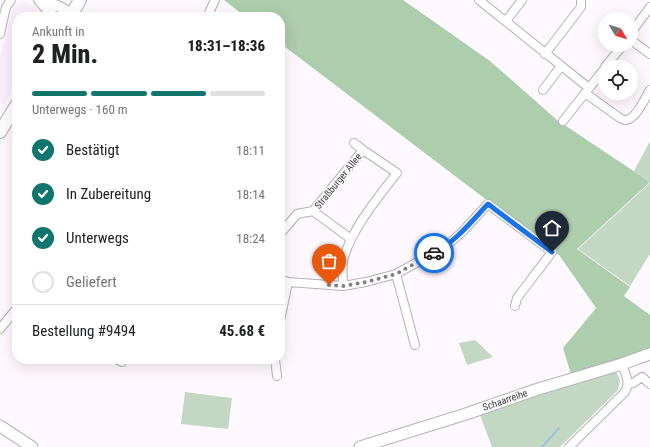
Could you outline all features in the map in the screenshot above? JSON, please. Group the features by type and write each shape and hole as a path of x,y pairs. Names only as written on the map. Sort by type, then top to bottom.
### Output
{"main road":[{"path":"73,12 80,0"},
{"path":"0,132 12,112"},
{"name":"Schaarreihe","path":"360,447 650,354"},
{"path":"0,426 32,447"}],"street":[{"path":"0,34 6,7 11,0"},
{"path":"40,0 60,7 67,12"},
{"path":"40,0 50,12"},
{"path":"209,12 215,0"},
{"path":"479,0 561,66 620,118 626,120 632,118 650,90"},
{"path":"506,21 522,0"},
{"path":"545,54 581,7 581,0"},
{"path":"638,23 650,7"},
{"path":"638,45 650,54"},
{"path":"610,60 617,52"},
{"path":"543,90 561,66"},
{"path":"563,121 598,76"},
{"name":"Straßburger Allee","path":"343,286 343,262 352,239 371,207 396,173 354,143"},
{"name":"Straßburger Allee","path":"285,228 297,214 313,211 364,150"},
{"path":"285,280 343,286 396,274 445,247 462,233 488,204 552,252 517,298 515,306"},
{"name":"Straßburger Allee","path":"313,211 352,239"},
{"path":"396,274 415,345"},
{"path":"0,329 12,314"},
{"path":"276,364 277,376"},
{"path":"569,447 628,388 622,364"},
{"path":"628,384 633,383 642,377 650,384"}],"shaded area":[{"path":"21,0 27,2 42,12 12,12 12,91 4,106 0,102 0,58 13,6"}],"green space":[{"path":"224,0 403,0 490,61 557,120 650,182 577,249 630,287 624,296 650,315 650,349 571,374 563,348 596,308 559,255 285,47 285,12 240,12"},
{"path":"650,141 650,182 634,171"},
{"path":"650,183 650,254 630,286 578,249"},
{"path":"475,340 493,357 467,365 459,343"},
{"path":"609,372 617,373 620,380 618,390 560,447 492,447 480,415"},
{"path":"185,392 232,398 228,429 181,424"}],"waterway":[{"path":"542,447 559,428"}],"way so far":[{"path":"329,285 343,286 396,274 434,253"}],"route":[{"path":"434,253 445,247 462,233 488,204 552,252"}]}
